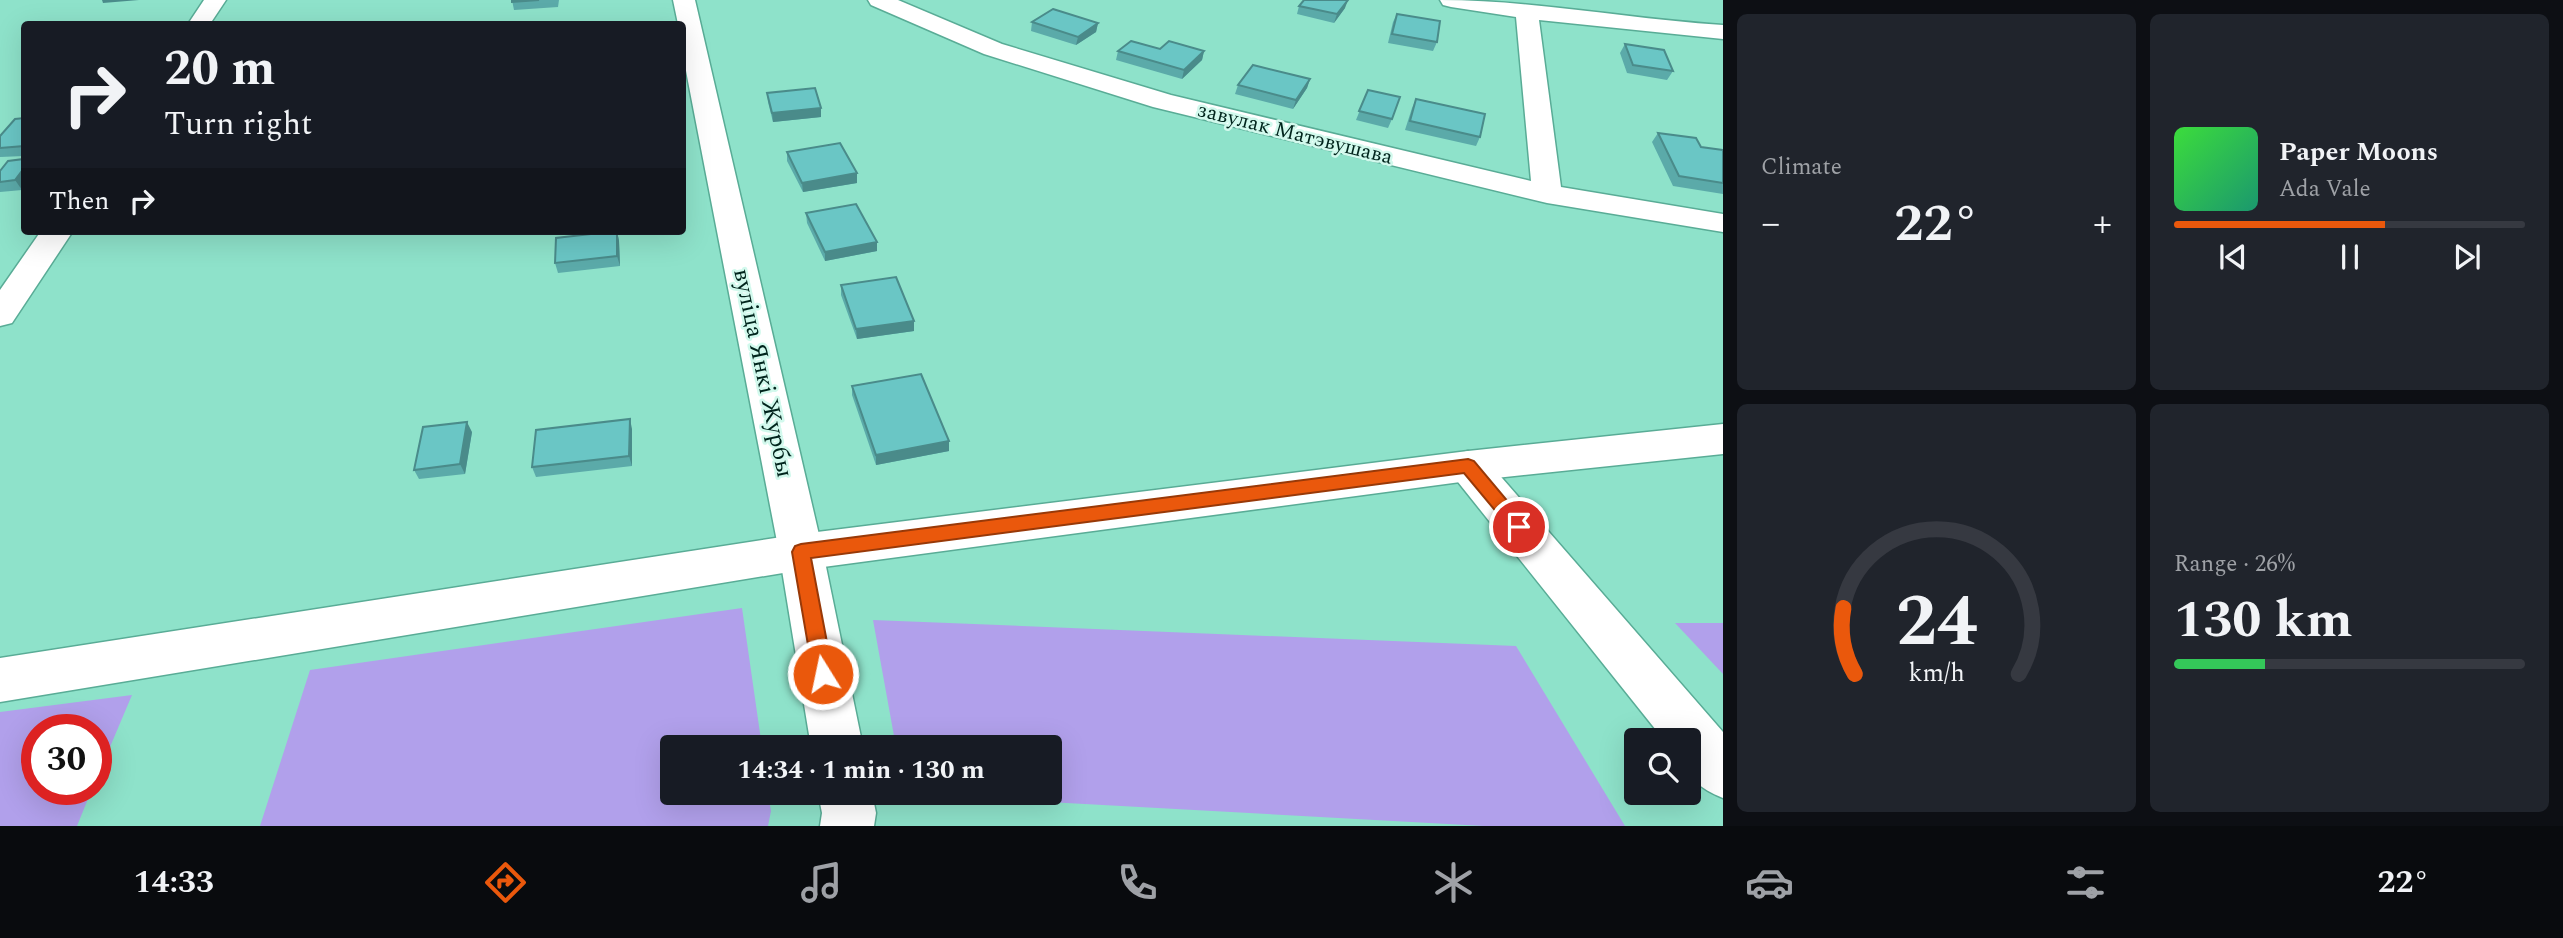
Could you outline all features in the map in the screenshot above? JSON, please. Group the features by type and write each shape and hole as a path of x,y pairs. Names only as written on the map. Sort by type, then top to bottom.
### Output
{"street":[{"path":"201,21 215,0"},
{"name":"вуліца Янкі Журбы","path":"684,0 801,552 835,735"},
{"name":"завулак Матэвушава","path":"878,0 993,49 1162,101 1345,148 1547,194 1723,223"},
{"path":"1451,0 1527,12 1723,32"},
{"path":"1527,12 1547,194"},
{"path":"0,260 48,243"},
{"path":"0,316 48,243"},
{"path":"0,680 801,552 1468,466 1723,439"},
{"path":"1468,466 1723,772"},
{"path":"847,805 847,826"}],"shaded area":[{"path":"742,608 760,735 660,735 660,805 770,805 768,826 260,826 310,670"},
{"path":"873,620 1516,646 1625,826 1484,826 1062,803 1062,735 894,735"},
{"path":"1675,623 1723,623 1723,674"},
{"path":"132,695 112,742 112,714 21,714 21,805 86,805 77,826 0,826 0,712"}],"building":[{"path":"1304,0 1348,0 1337,14 1299,6"},
{"path":"1053,9 1098,23 1078,37 1032,22"},
{"path":"1397,14 1440,21 1437,42 1392,34"},
{"path":"1131,41 1160,49 1169,41 1204,51 1184,70 1118,51"},
{"path":"1625,44 1664,50 1673,71 1633,65"},
{"path":"1253,65 1310,79 1296,100 1238,85"},
{"path":"815,88 821,108 772,113 767,93"},
{"path":"1368,90 1400,97 1392,119 1359,111"},
{"path":"1416,99 1485,114 1480,137 1410,121"},
{"path":"21,118 21,146 0,148 0,136 15,119"},
{"path":"1658,133 1696,138 1701,147 1723,150 1723,183 1679,176"},
{"path":"840,143 857,173 802,183 787,152"},
{"path":"21,159 21,172 15,180 0,182 0,171 8,161"},
{"path":"856,204 877,242 825,252 806,213"},
{"path":"617,235 617,256 555,263 556,238"},
{"path":"896,277 914,321 856,329 841,285"},
{"path":"921,374 949,441 876,455 852,386"},
{"path":"630,419 629,456 532,467 536,430"},
{"path":"467,422 460,464 414,470 423,427"}],"route":[{"path":"823,674 801,552 1468,466 1519,527"}]}
